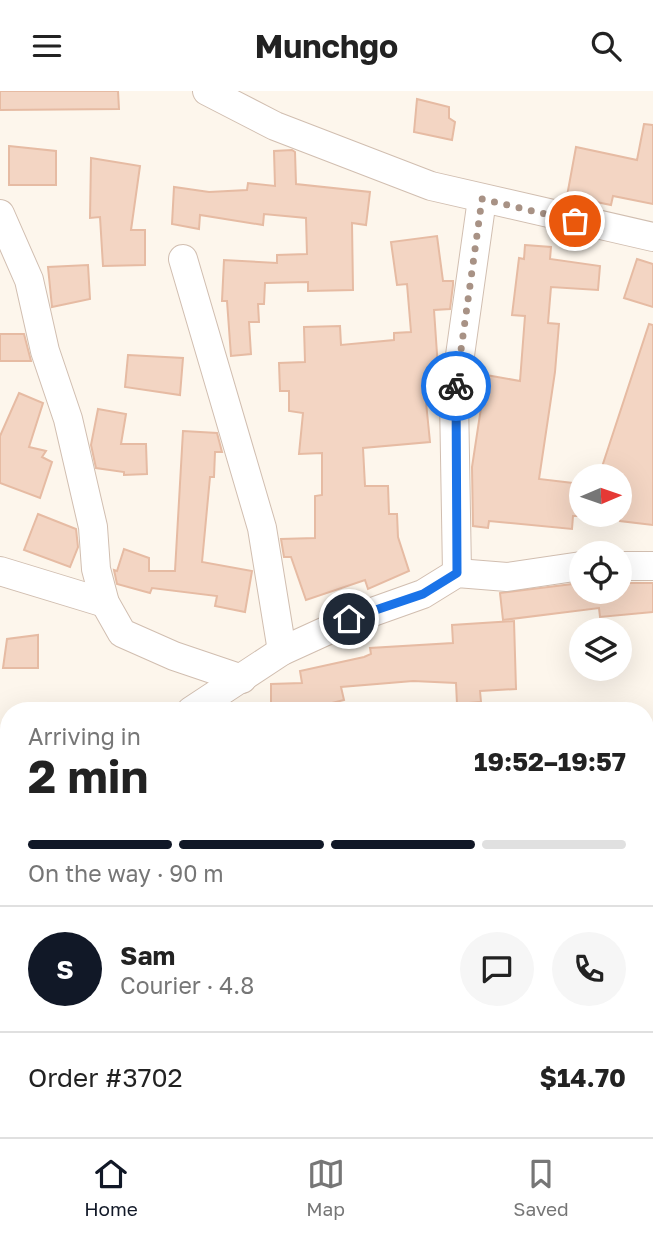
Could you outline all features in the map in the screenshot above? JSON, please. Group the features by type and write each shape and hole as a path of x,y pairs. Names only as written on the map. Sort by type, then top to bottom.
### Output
{"street":[{"path":"207,91 275,126 431,186 653,237"},
{"path":"457,573 454,398 482,199"},
{"path":"0,214 29,280 45,351 68,419 93,527 96,569 105,603 122,633 173,656 242,679"},
{"path":"183,259 262,528 282,651"},
{"path":"632,566 653,566"},
{"path":"205,702 282,651 349,619 423,594 457,573 507,577 569,568"},
{"path":"0,571 105,603"}],"building":[{"path":"0,91 118,91 119,109 0,110"},
{"path":"417,99 449,107 449,118 455,122 452,140 414,132"},
{"path":"644,124 653,125 653,204 613,196 611,205 567,196 576,147 637,160"},
{"path":"9,146 56,151 56,185 9,185"},
{"path":"274,151 295,152 296,184 370,192 366,225 352,223 353,290 308,291 308,282 265,283 264,304 258,304 259,322 249,322 251,354 231,356 227,301 222,301 224,260 277,263 277,255 307,254 306,218 264,214 263,225 200,215 199,229 172,224 174,187 209,192 247,190 248,183 275,186"},
{"path":"91,158 140,166 131,230 145,230 145,265 103,266 100,217 90,218"},
{"path":"437,236 443,281 453,281 453,285 450,309 434,310 439,383 437,401 426,402 430,442 363,448 365,486 388,486 389,514 397,514 398,537 409,571 368,589 365,580 306,600 291,557 284,557 281,539 315,538 315,496 322,495 322,453 299,454 303,413 289,411 289,391 280,391 279,363 305,362 304,327 340,326 341,345 394,340 394,333 411,332 407,284 397,285 391,242"},
{"path":"525,245 551,247 550,259 600,266 598,290 551,287 548,323 559,324 555,372 539,479 569,483 569,527 572,529 489,521 488,528 473,526 472,467 486,375 520,381 525,316 512,315 519,258 524,259"},
{"path":"637,259 653,264 653,307 624,298"},
{"path":"88,265 90,299 52,307 48,267"},
{"path":"649,324 653,325 653,525 632,522 632,464 603,464"},
{"path":"0,334 24,334 31,361 0,361"},
{"path":"128,355 183,358 180,395 125,387"},
{"path":"19,393 43,403 29,447 46,451 42,457 52,462 40,498 0,483 0,436"},
{"path":"98,409 126,414 121,444 146,444 147,474 124,475 124,472 96,468 91,445"},
{"path":"183,431 217,433 222,452 215,452 214,477 210,477 202,562 252,571 245,612 215,606 217,596 152,588 150,593 117,584 114,570 117,571 124,549 149,558 149,571 175,571"},
{"path":"38,514 76,529 78,547 70,567 24,550"},
{"path":"632,583 653,583 653,612 600,617 599,608 503,620 500,593 569,584 569,604 632,604"},
{"path":"514,621 516,689 480,691 481,702 457,702 456,683 413,681 341,687 344,700 336,702 271,702 271,684 302,683 300,671 364,657 371,654 370,648 453,643 452,625"},
{"path":"38,635 38,668 3,668 7,639"}],"way so far":[{"path":"456,386 482,199 575,221"}],"route":[{"path":"349,619 423,594 457,573 456,386"}]}
